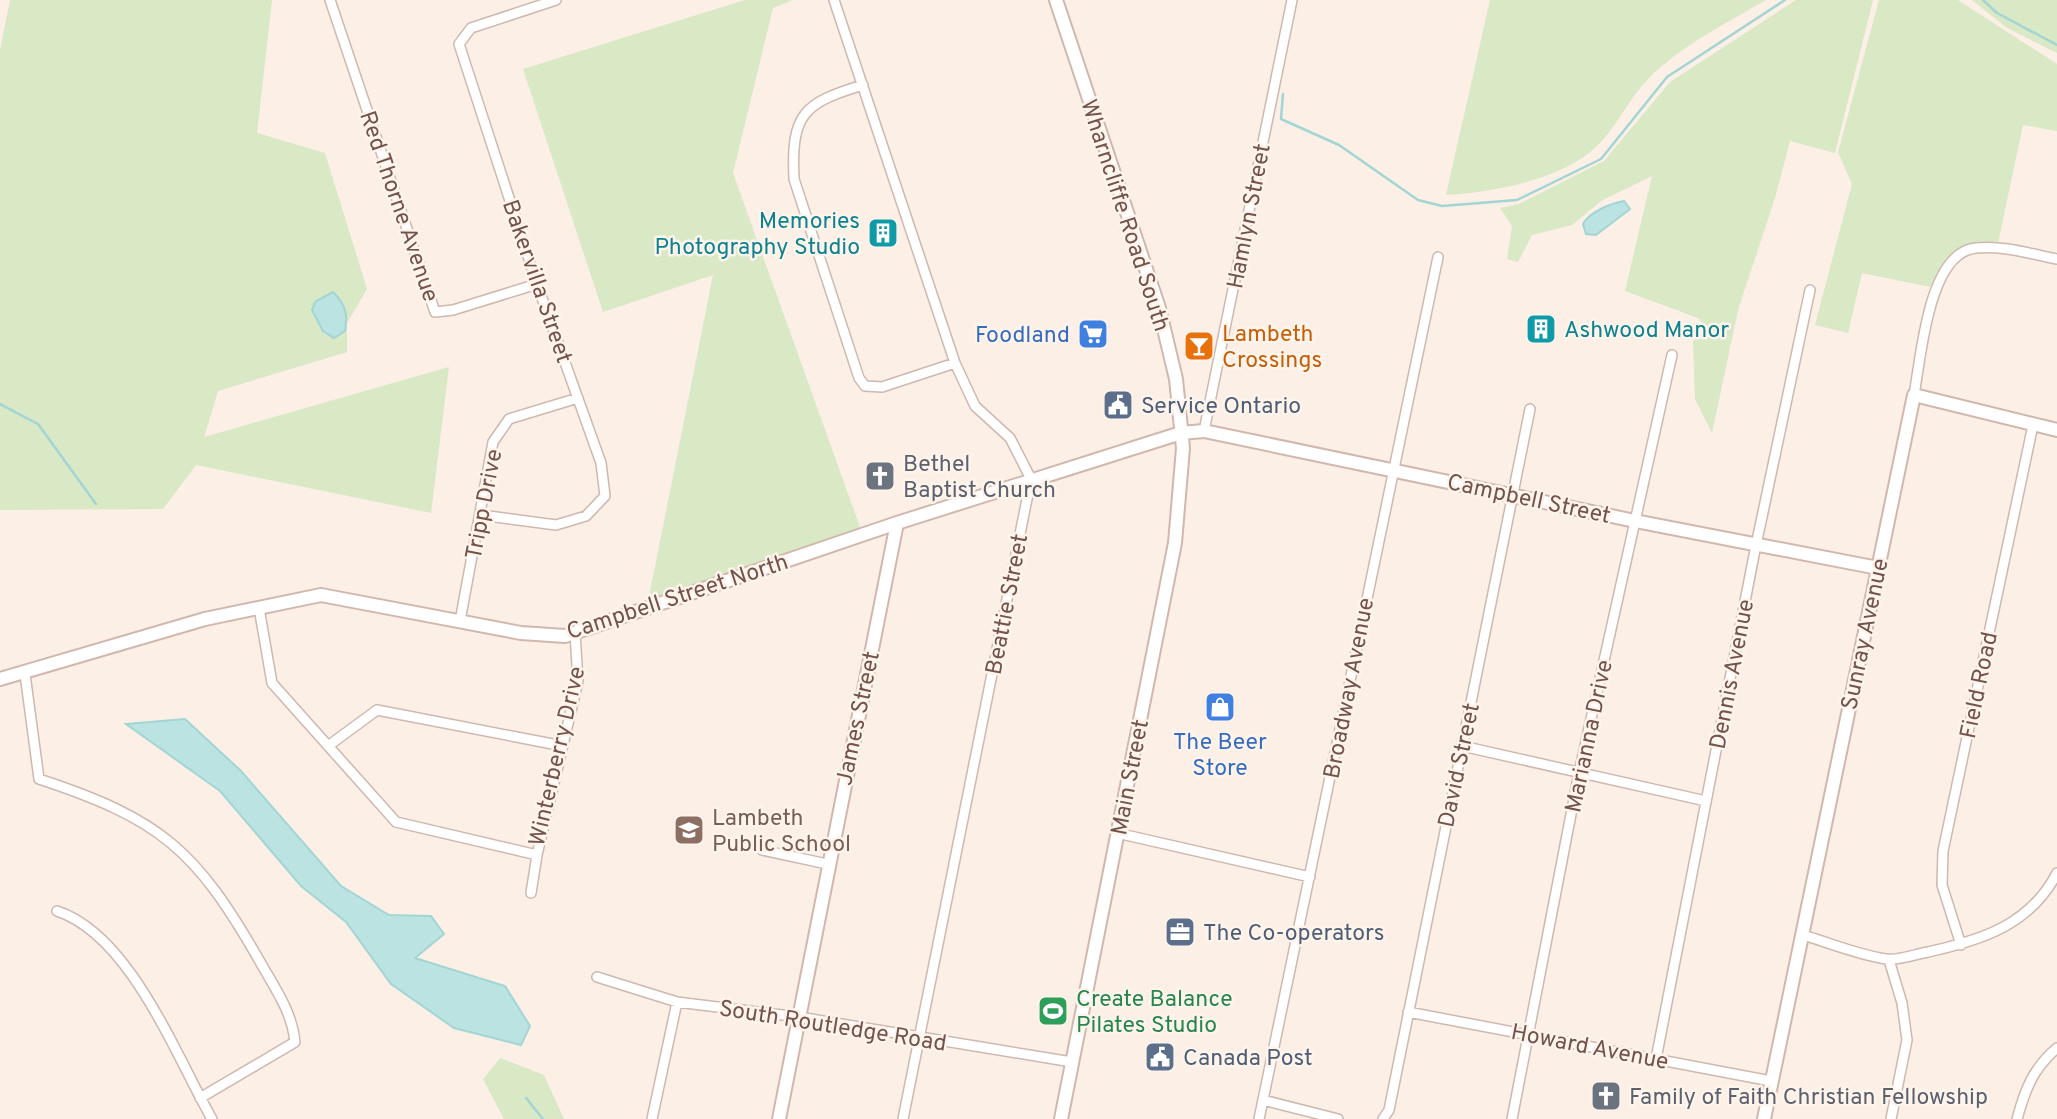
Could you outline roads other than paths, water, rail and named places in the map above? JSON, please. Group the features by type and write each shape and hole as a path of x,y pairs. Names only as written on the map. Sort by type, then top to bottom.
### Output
{"street":[{"name":"Red Thorne Avenue","path":"330,0 435,312 453,310 537,284"},
{"name":"Bakervilla Street","path":"481,515 556,525 586,516 605,496 601,463 537,284 459,44 471,28 556,0"},
{"path":"834,0 956,363 975,406 1010,438 1031,479"},
{"name":"Wharncliffe Road South","path":"1056,0 1159,308 1176,379 1181,433"},
{"name":"Hamlyn Street","path":"1204,431 1292,0"},
{"path":"863,85 827,95 811,105 800,121 793,150 794,179 859,378 865,386 882,387 956,363"},
{"name":"Sunray Avenue","path":"1764,1119 1937,281 1952,260 1972,248 1997,248 2057,260"},
{"name":"Broadway Avenue","path":"1259,1119 1392,468 1438,257"},
{"name":"Dennis Avenue","path":"1656,1059 1756,543 1810,290"},
{"name":"Marianna Drive","path":"1512,1119 1531,1035 1579,773 1672,355"},
{"path":"1914,395 2057,430"},
{"name":"Tripp Drive","path":"460,621 494,442 509,419 578,398"},
{"name":"David Street","path":"1383,1119 1389,1110 1530,409"},
{"name":"Field Road","path":"1961,945 1942,885 1943,851 2032,425"},
{"name":"Campbell Street","path":"1181,433 1204,431 1392,468 1635,521 1878,568"},
{"name":"Campbell Street North","path":"0,680 205,619 321,595 521,634 565,636 897,523 1181,433"},
{"name":"Main Street","path":"1061,1119 1175,543 1183,447 1181,433"},
{"name":"Beattie Street","path":"903,1119 1031,479"},
{"name":"James Street","path":"779,1119 827,864 897,523"},
{"name":"Winterberry Drive","path":"259,608 272,683 396,821 537,855 578,681 579,656 575,633"},
{"path":"25,674 39,779 112,805 141,820 179,849 199,868 228,907 293,1020 296,1042 200,1098"},
{"path":"328,746 377,710 563,747"},
{"path":"1462,746 1706,801"},
{"path":"1117,833 1310,877"},
{"path":"762,850 827,864"},
{"path":"531,893 537,855"},
{"path":"1802,935 1889,960 1961,945 1997,933 2018,921 2051,884 2057,873"},
{"path":"57,911 88,926 107,941 129,968 212,1119"},
{"path":"1889,960 1902,1003 1907,1040 1891,1119"},
{"name":"South Routledge Road","path":"597,977 677,1002 799,1017 1072,1062"},
{"path":"652,1119 677,1002"},
{"name":"Howard Avenue","path":"1408,1012 1771,1082"},
{"path":"2017,1119 2025,1088 2035,1070 2057,1048"},
{"path":"1263,1100 1338,1119"}],"water":[{"path":"1624,201 1630,209 1596,235 1586,234 1583,224 1590,216 1607,206"},
{"path":"333,292 341,301 346,320 345,331 334,338 323,331 312,310 315,302"},
{"path":"185,719 241,771 341,886 389,915 431,916 444,934 415,958 505,986 530,1026 521,1045 454,1028 391,984 346,922 301,886 220,791 126,724"}],"waterway":[{"path":"1283,94 1281,119 1339,145 1418,200 1442,206 1517,200 1601,159 1667,77 1785,0"},
{"path":"1983,0 1997,13 2057,45"},
{"path":"0,404 38,424 96,504"},
{"path":"526,1098 543,1119"}],"place":[{"name":"Memories Photography Studio","path":"883,233"},
{"name":"Ashwood Manor","path":"1541,329"},
{"name":"Foodland","path":"1093,334"},
{"name":"Lambeth Crossings","path":"1199,346"},
{"name":"Service Ontario","path":"1118,405"},
{"name":"Bethel Baptist Church","path":"880,476"},
{"name":"The Beer Store","path":"1220,707"},
{"name":"Lambeth Public School","path":"689,830"},
{"name":"The Co-operators","path":"1180,932"},
{"name":"Create Balance Pilates Studio","path":"1053,1011"},
{"name":"Canada Post","path":"1160,1057"},
{"name":"Family of Faith Christian Fellowship","path":"1606,1096"}]}
